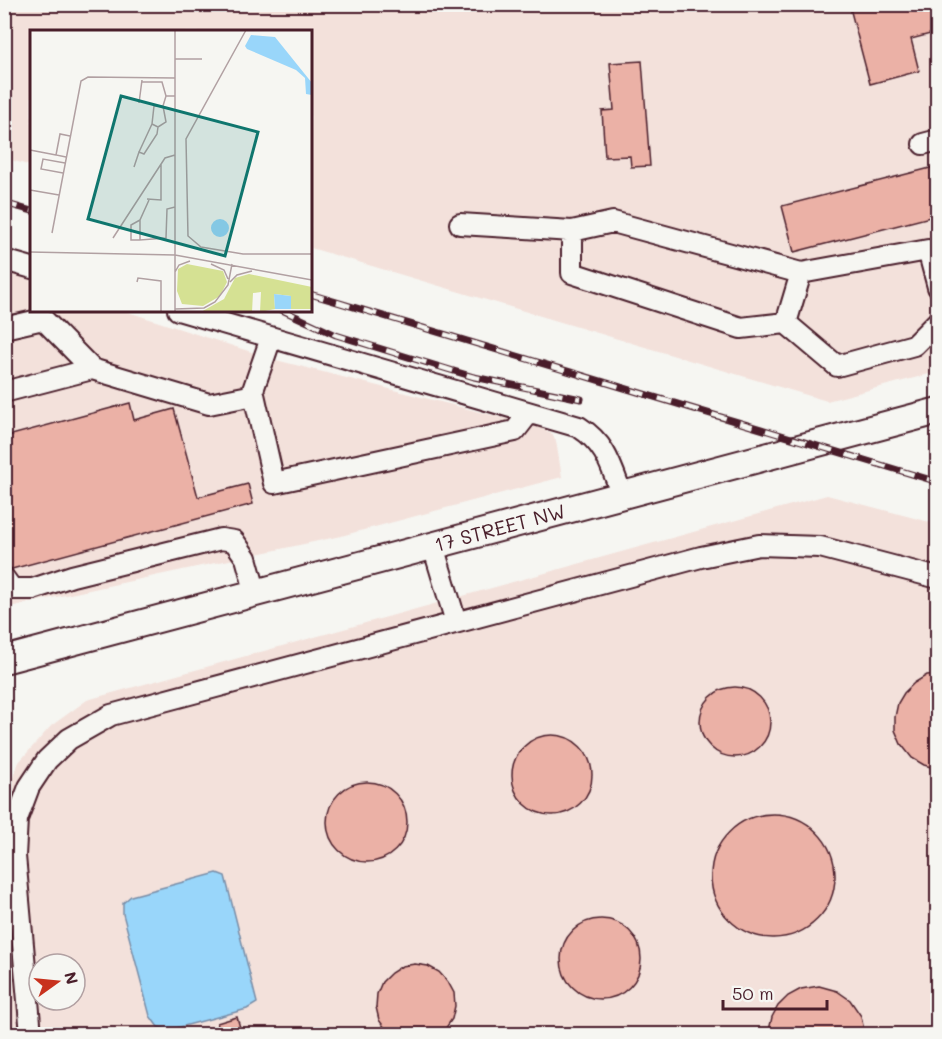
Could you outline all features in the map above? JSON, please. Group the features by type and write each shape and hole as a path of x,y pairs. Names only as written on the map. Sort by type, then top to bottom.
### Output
{"main road":[{"name":"17 STREET NW","path":"6,657 256,594 938,411"}],"lane":[{"path":"460,224 572,231 613,222 801,273 928,250 938,287"},
{"path":"572,231 572,273 741,328 786,323 837,366 914,345 938,321"},
{"path":"4,260 30,267"},
{"path":"786,323 801,273"},
{"path":"185,312 579,427 591,435 606,453 622,495"},
{"path":"4,328 43,319 92,369 209,404 254,395"},
{"path":"271,338 253,390 274,483 515,431 530,413"},
{"path":"4,392 92,369"},
{"path":"4,578 12,589 33,589 72,576 221,539 234,541 246,558 256,594"},
{"path":"31,1035 15,856 17,819 29,787 47,760 69,739 111,715 701,557 759,545 820,547 938,578"},
{"path":"433,546 456,622"}],"shaded area":[{"path":"4,5 937,5 937,372 827,401 312,248 312,30 30,30 30,166 5,158"},
{"path":"4,271 30,280 30,312 128,312 276,360 539,427 552,434 556,441 562,477 341,536 5,608"},
{"path":"827,495 937,524 937,1034 5,1034 4,800 19,762 51,726 87,700"}],"water":[{"path":"217,873 225,876 257,1003 247,1009 169,1030 158,1027 150,1016 123,914 123,903 131,896"}],"building":[{"path":"849,4 938,4 938,32 911,39 919,71 870,84"},
{"path":"642,61 650,166 631,167 630,156 605,157 602,111 614,110 610,63"},
{"path":"938,166 938,215 794,252 782,206"},
{"path":"130,403 134,420 174,409 198,497 248,484 253,504 12,569 8,567 4,553 4,437"},
{"path":"938,674 938,769 912,758 901,744 895,730 895,717 898,703 914,683 927,675"},
{"path":"735,687 748,690 760,697 767,709 770,722 767,735 760,747 748,754 735,757 722,754 710,747 703,735 700,722 703,709 710,697 722,690"},
{"path":"552,735 567,738 580,747 589,760 592,775 589,790 580,803 567,812 552,815 537,812 524,803 515,790 512,775 515,760 524,747 537,738"},
{"path":"367,782 382,785 395,794 404,807 407,822 404,837 395,850 382,859 367,862 352,859 339,850 330,837 327,822 330,807 339,794 352,785"},
{"path":"773,814 797,819 817,832 830,852 835,876 830,900 817,920 797,933 773,938 749,933 729,920 716,900 711,876 716,852 729,832 749,819"},
{"path":"601,919 616,922 629,931 638,944 641,959 638,974 629,987 616,996 601,999 586,996 573,987 564,974 561,959 564,944 573,931 586,922"},
{"path":"415,964 428,966 439,972 454,993 455,1006 452,1019 441,1035 390,1035 379,1020 376,1007 377,994 382,982 402,966"},
{"path":"819,986 837,991 850,1000 861,1016 865,1035 768,1035 772,1017 778,1006 788,996 801,989"},
{"path":"237,1017 241,1031 221,1035 217,1023"}],"railway":[{"path":"4,203 30,210"},
{"path":"312,295 938,482"},
{"path":"286,312 336,335 474,377 581,399"}]}
